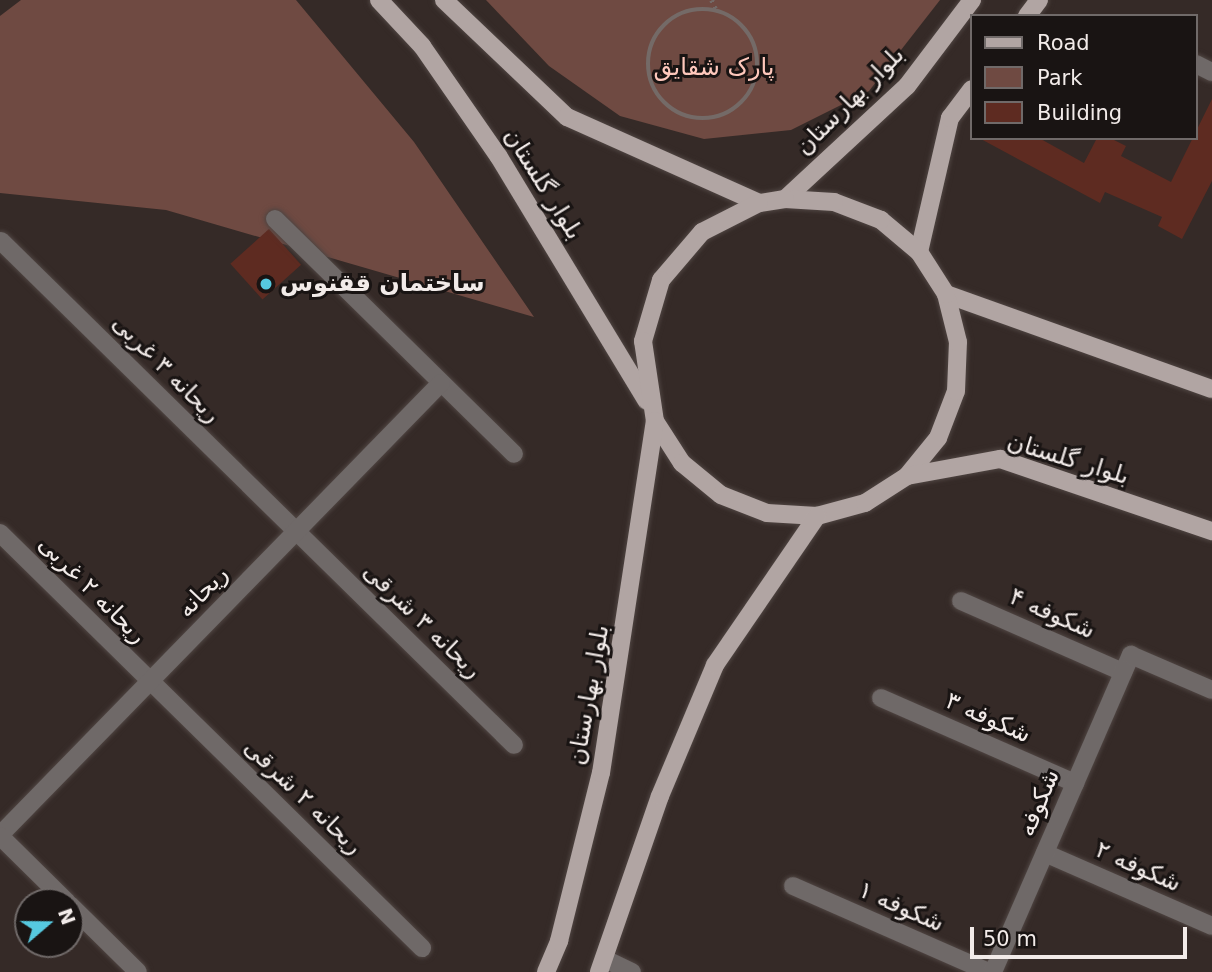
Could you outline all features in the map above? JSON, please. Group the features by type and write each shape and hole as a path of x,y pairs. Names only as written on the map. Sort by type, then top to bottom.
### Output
{"main road":[{"name":"بلوار گلستان","path":"379,0 422,46 499,157 682,463 721,495 767,513 817,516 865,503 906,476 1000,459 1212,531"},
{"name":"بلوار گلستان","path":"444,0 567,117 759,204"},
{"name":"بلوار بهارستان","path":"785,199 907,86 972,0"},
{"path":"919,252 950,118 970,92"},
{"path":"652,413 643,341 661,280 702,232 759,204 785,199 834,202 881,220 919,252 946,294 958,342 956,391 938,438 906,476"},
{"path":"946,294 1212,389"},
{"name":"بلوار بهارستان","path":"546,972 559,941 601,773 652,413"},
{"path":"602,965 660,796 715,665 817,516"}],"street":[{"path":"275,219 514,454"},
{"name":"ریحانه ۳ غربی","path":"1,241 296,531"},
{"name":"ریحانه","path":"0,836 441,383"},
{"name":"ریحانه ۳ شرقی","path":"296,531 514,745"},
{"name":"ریحانه ۲ غربی","path":"0,533 150,681"},
{"name":"شکوفه ۴","path":"961,601 1124,672"},
{"name":"شکوفه","path":"991,972 1131,654 1212,690"},
{"name":"ریحانه ۲ شرقی","path":"150,681 422,948"},
{"name":"شکوفه ۳","path":"881,698 1074,783"},
{"path":"0,836 52,888"},
{"name":"شکوفه ۲","path":"1045,853 1212,926"},
{"name":"شکوفه ۱","path":"793,886 991,972"},
{"path":"84,920 138,972"},
{"path":"602,965 632,972"}],"path":[{"path":"712,0 716,10 732,16 750,35 758,59 757,77 736,108 700,119 665,103 654,88 649,51 667,22 682,12 716,10"}],"green space":[{"path":"21,0 296,0 414,142 534,317 166,210 0,193 0,16"},
{"name":"پارک شقایق","path":"486,0 940,0 869,91 791,130 704,139 620,116 549,66"}],"building":[{"path":"1212,99 1212,181 1182,239 1158,226 1162,217 1105,192 1100,203 983,140 1043,140 1084,163 1096,140 1114,140 1126,146 1121,156 1171,182 1192,140 1198,140 1198,127"},
{"name":"ساختمان ققنوس","path":"269,229 301,265 262,299 230,264"}],"place":[{"name":"ساختمان ققنوس","path":"266,284"}]}
